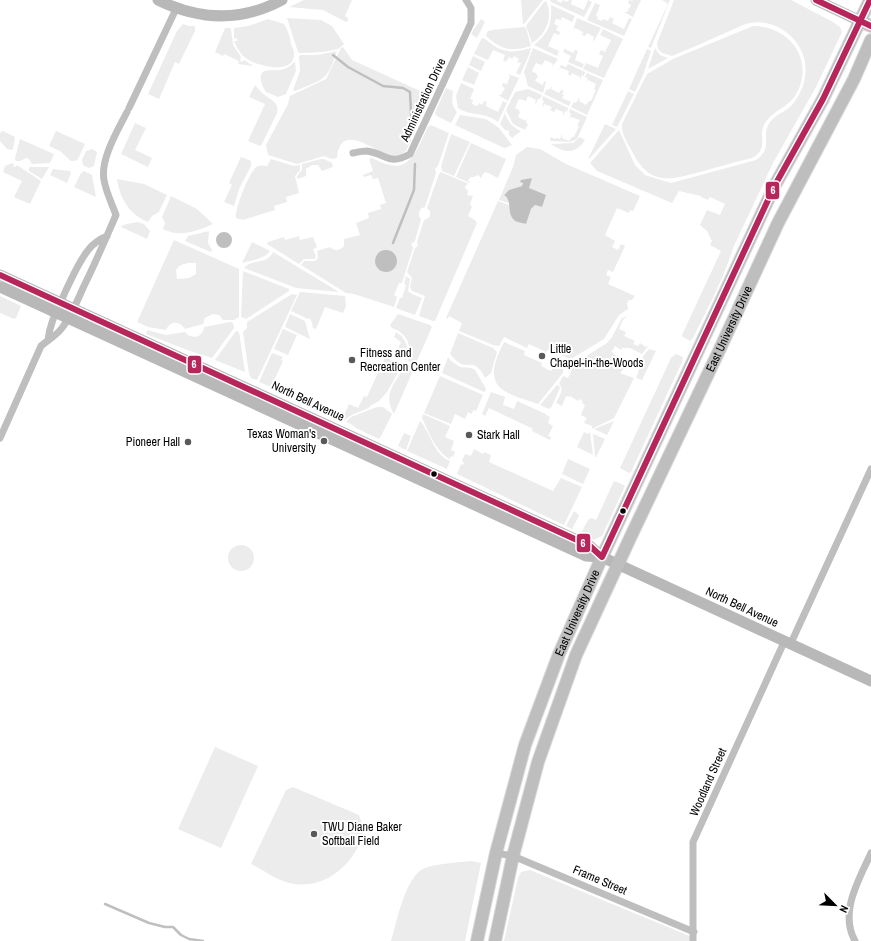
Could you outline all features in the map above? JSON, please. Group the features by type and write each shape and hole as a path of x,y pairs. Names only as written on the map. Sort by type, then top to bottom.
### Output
{"main road":[{"path":"158,0 176,9 207,15 230,15 256,12 282,0"},
{"path":"816,0 865,23"},
{"name":"East University Drive","path":"477,941 496,853 525,745 559,654 602,557 775,186 865,23 870,0"},
{"name":"East University Drive","path":"495,941 513,856 540,755 576,655 617,564 718,353 778,223 854,79 871,40"},
{"name":"North Bell Avenue","path":"0,275 590,546 602,557 871,681"},
{"name":"North Bell Avenue","path":"0,287 586,556 602,557"}],"street":[{"name":"Administration Drive","path":"354,153 365,151 392,160 401,159 410,154 471,22 471,8 466,0"},
{"path":"0,438 41,346 53,338 74,309 116,215 104,179 104,171 110,146 176,9"},
{"path":"48,340 55,313 79,264 89,249 100,239 107,236"},
{"name":"Woodland Street","path":"693,941 693,842 871,469"},
{"name":"Frame Street","path":"496,853 513,856 694,932"},
{"path":"856,941 852,934 849,920 852,896 871,853"}],"shaded area":[{"path":"304,0 352,0 345,16 348,18 348,21 346,22 323,10 289,7"},
{"path":"521,0 543,0 524,24 523,24"},
{"path":"550,0 556,0 561,3 563,0 567,2 572,0 571,4 584,10 588,0 592,2 584,17 551,2"},
{"path":"629,0 641,0 633,17 624,12 627,12 631,5 628,3"},
{"path":"662,0 670,0 651,48 648,47 668,4"},
{"path":"674,0 791,0 833,22 840,27 842,32 816,87 773,163 733,248 715,294 693,338 690,341 682,335 721,251 710,245 712,241 707,231 700,225 707,210 720,215 725,204 710,197 708,200 701,196 679,191 672,203 597,171 590,163 619,130 635,165 645,175 671,183 756,160 764,151 766,146 766,132 770,122 790,107 798,96 805,78 805,65 802,52 793,38 781,28 758,22 743,25 672,56 662,53 658,49 657,43"},
{"path":"546,1 549,13 547,25 541,35 532,43 526,26"},
{"path":"595,3 600,5 596,16 598,17 597,19 608,21 610,17 614,19 612,23 624,29 629,18 632,19 624,36 587,20"},
{"path":"551,5 575,16 572,22 562,17 561,20 556,19 554,24 558,26 556,30 560,32 559,35 554,33 548,46 559,51 557,56 534,45 539,41 548,28 551,18"},
{"path":"287,18 321,20 332,26 344,44 338,49 324,52 300,53 298,52"},
{"path":"577,18 601,28 594,41 594,37 587,33 585,36 582,35 583,32 575,28 573,30"},
{"path":"268,19 284,24 287,29 294,53 293,60 288,65 275,67 252,62 239,51 235,44 234,41 237,41 237,39 234,39 234,28 248,26"},
{"path":"481,19 485,22 477,38 471,34"},
{"path":"183,24 195,26 195,31 179,64 175,62 159,99 148,94 177,31"},
{"path":"753,26 779,32 789,39 796,48 801,59 803,71 801,83 795,96 788,104 772,115 765,123 762,133 762,146 760,150 752,158 672,178 663,178 647,172 640,164 625,139 622,124 647,74 673,59"},
{"path":"225,28 231,29 233,45 241,57 240,61 242,62 244,60 253,66 238,64 239,61 224,54 223,56 215,52"},
{"path":"526,28 531,46 524,48 507,49 498,45 486,35 488,31 492,30"},
{"path":"603,29 623,39 604,78 583,69 586,63 598,68 603,56 599,54 601,50 605,52 611,40 600,35"},
{"path":"482,38 502,50 516,51 531,48 520,75 516,73 521,63 517,62 519,59 514,56 512,59 509,57 506,62 503,60 505,55 493,50 488,60 474,54"},
{"path":"566,46 565,49 573,53 575,50 578,51 575,60 584,64 582,68 568,62 571,56 563,52"},
{"path":"343,47 352,60 431,96 406,151 394,156 361,142 352,140 345,141 340,146 337,158 335,159 324,156 297,164 268,155 266,145 288,104 290,96 326,79 341,48"},
{"path":"533,48 558,59 552,67 553,64 545,60 542,65 536,63 532,71 538,76 535,81 543,85 544,81 546,82 543,93 528,86 524,72"},
{"path":"655,48 660,55 668,58 648,69"},
{"path":"647,49 651,51 643,75 635,92 629,89"},
{"path":"337,51 330,68 324,77 310,85 295,91 293,90 300,71 299,56 317,55"},
{"path":"473,56 485,62 481,71 469,65"},
{"path":"295,62 296,71 286,94 278,97 266,92 261,82 261,75 263,72 282,70"},
{"path":"568,64 585,72 584,76 582,75 580,80 580,77 572,73 571,76 568,74 569,71 561,68 559,70 561,65 566,67"},
{"path":"468,67 479,73 474,85 462,80"},
{"path":"587,73 603,80 587,115 571,107 579,98 579,101 586,105 589,101 591,101 596,90 594,89 596,84 588,80 586,83 588,78 585,77"},
{"path":"508,74 519,78 508,101 498,95 501,95 505,88 502,86 503,83 507,84 510,76"},
{"path":"461,83 474,89 470,99 473,100 472,104 477,106 479,103 482,105 484,101 487,102 486,106 498,112 503,101 507,103 498,122 488,116 463,111 458,108 456,96"},
{"path":"255,85 277,106 277,113 260,146 248,141 265,104 249,97"},
{"path":"552,85 551,89 559,93 561,90 564,91 562,98 571,102 569,106 544,94"},
{"path":"446,88 453,91 452,99 457,112 451,123 437,116 435,113"},
{"path":"528,89 542,95 536,104 536,100 528,96 526,101 519,99 515,108 520,112 518,117 526,121 528,118 526,123 528,124 525,130 513,124 506,110 515,92"},
{"path":"628,91 634,94 617,127 612,125"},
{"path":"543,96 568,108 567,112 565,111 563,116 563,112 556,109 554,112 550,110 552,107 544,104 543,107"},
{"path":"570,109 587,117 577,139 570,142 550,141 551,137 560,139 562,134 562,138 569,141 572,137 574,137 580,120 571,117 569,119 571,114 569,112"},
{"path":"505,113 511,124 521,131 512,138 509,135 509,131 505,130 500,124"},
{"path":"460,115 486,119 499,128 512,145 505,148 502,147 455,125"},
{"path":"135,123 146,128 135,150 152,158 148,167 121,154"},
{"path":"605,124 616,129 589,159 589,157"},
{"path":"431,125 449,133 438,166 435,169 436,173 425,207 419,212 419,217 421,219 415,241 411,244 413,248 402,283 399,283 394,295 397,297 394,307 354,294 346,293 301,265 304,261 316,260 318,257 317,251 330,247 339,250 344,246 344,239 360,235 356,223 369,218 368,213 381,209 380,205 386,203 378,178 373,179 371,175 364,177 363,175 373,171 369,159 372,158 390,165 398,166 404,164 410,160 428,127"},
{"path":"3,131 15,137 13,149 11,150 7,149 0,141 0,133"},
{"path":"56,131 85,144 78,159 71,161 60,151 49,146"},
{"path":"451,134 470,142 454,176 442,171 441,166"},
{"path":"580,137 585,140 577,148 569,151 565,151 551,144 573,143"},
{"path":"20,139 54,154 50,163 32,164 29,159 26,158 16,161 15,158"},
{"path":"471,143 506,159 498,178 486,172 481,178 478,175 471,177 468,180 470,183 456,177"},
{"path":"527,147 540,149 566,164 640,196 633,211 630,210 629,213 617,208 605,235 615,241 612,247 618,250 621,244 625,246 613,272 608,270 606,275 611,277 608,284 635,296 632,300 629,300 627,303 628,309 619,315 604,339 571,359 548,350 546,352 529,344 527,348 504,337 499,346 493,345 459,331 462,323 449,316 448,319 446,318 498,201 509,205 512,218 525,224 531,209 535,205 542,207 528,188 531,178 523,183 522,186 512,189 504,194 509,203 499,200 513,167 516,155"},
{"path":"92,149 97,152 94,166 89,168 83,165 82,160 86,151"},
{"path":"241,157 251,161 251,166 239,189 234,206 224,202 232,185 229,183"},
{"path":"271,159 294,166 300,165 300,170 295,176 299,193 286,197 287,202 274,206 275,210 243,220 236,218 237,207 251,174 258,166 267,166"},
{"path":"321,159 332,163 333,167 322,171 318,165 312,165 306,169 306,176 297,179 297,176 302,170 302,164"},
{"path":"12,163 14,164 13,166 16,167 17,165 41,181 30,204 14,197 22,181 3,172 5,166"},
{"path":"30,167 49,167 42,179 29,171"},
{"path":"53,169 70,171 71,173 67,183 50,175"},
{"path":"84,171 92,175 96,197 74,187 81,173"},
{"path":"441,172 469,184 466,185 465,188 468,191 467,195 473,196 470,204 472,207 468,216 477,223 435,321 433,321 419,316 425,296 412,291 410,287 412,278 407,272 415,248 418,246 417,242 424,220 430,216 430,211 427,208"},
{"path":"532,178 529,188 546,195 542,207 535,205 531,209 526,224 517,222 511,216 508,199 504,195 509,190 522,186 523,183 520,182 521,180"},
{"path":"117,179 144,184 167,195 159,212 152,216 148,222 141,219 126,205 120,193"},
{"path":"171,196 197,209 213,224 195,231 182,233 169,232 163,229 165,223 162,217"},
{"path":"137,222 144,224 150,231 147,239 121,227 123,225"},
{"path":"209,231 208,243 212,250 211,252 185,241 188,236"},
{"path":"221,232 227,232 232,237 230,246 227,248 221,248 216,243 216,237"},
{"path":"299,236 300,240 313,237 317,247 313,249 316,256 315,259 304,259 299,264 267,244 268,242 284,237 285,240"},
{"path":"174,240 239,269 239,317 234,320 223,320 219,315 213,314 205,318 203,324 185,329 180,324 172,323 166,330 148,327 137,322","holes":["187,263 196,263 196,274 189,278 177,279 176,270"]},
{"path":"252,242 270,251 261,258 242,263"},
{"path":"386,250 394,253 397,261 394,269 386,272 378,269 375,261 378,253"},
{"path":"273,252 339,292 296,288 244,268 251,263 267,259"},
{"path":"243,271 289,289 289,291 246,319 241,317"},
{"path":"406,276 410,279 408,291 422,298 415,315 396,308 400,298 402,298 406,285 404,284"},
{"path":"300,292 345,296 346,306 343,313 325,307 316,329 313,328 309,318 308,319 291,311"},
{"path":"292,294 297,295 257,380 251,378 249,374 243,332 247,328 247,322"},
{"path":"0,296 21,306 16,318 14,319 0,313"},
{"path":"290,314 305,321 310,339 285,327"},
{"path":"398,314 432,327 416,363 408,361 410,352 407,340 401,333 392,328 390,325"},
{"path":"627,316 623,320 619,329 626,332 624,336 635,341 633,344 638,346 640,343 646,347 649,345 642,354 630,348 622,348 621,350 615,346 611,351 626,366 620,373 634,378 614,418 592,429 592,426 584,423 587,418 581,415 585,405 582,403 583,401 579,399 578,401 570,396 566,396 562,406 556,403 561,390 561,386 559,384 563,376 568,378 575,363 607,343 612,337 622,318"},
{"path":"230,322 233,323 234,328 212,358 146,334 147,330 166,335 185,332 187,335 196,337 201,334 204,327"},
{"path":"283,329 297,335 288,355 274,349"},
{"path":"236,331 239,332 245,372 215,360"},
{"path":"396,332 403,338 407,345 408,351 406,360 399,357 397,353 401,342 394,337"},
{"path":"458,333 493,348 497,352 491,373 485,378 477,367 473,365 465,365 454,359 450,354"},
{"path":"504,342 525,351 524,355 542,363 541,366 551,371 555,364 562,367 563,373 538,404 508,393 498,385 495,379 494,367"},
{"path":"650,349 656,351 642,380 636,378 642,358"},
{"path":"272,353 283,357 281,360 283,361 271,387 259,382"},
{"path":"676,354 683,357 682,362 631,472 629,473 620,468 671,358"},
{"path":"385,357 403,366 400,371 383,363"},
{"path":"448,357 460,367 475,370 486,390 484,392 442,373"},
{"path":"381,366 398,373 387,392 379,401 370,407 350,416 344,421 342,420 349,404 358,408 364,396 367,397"},
{"path":"405,366 411,370 412,373 394,414 389,400 391,389"},
{"path":"440,376 483,395 476,411 473,410 472,414 468,412 465,419 455,414 451,424 424,413"},
{"path":"557,385 560,388 551,408 550,407 549,409 540,405"},
{"path":"491,392 505,397 503,405 514,409 517,401 550,417 548,423 553,426 548,436 551,437 550,440 532,431 533,429 489,408 485,416 482,414"},
{"path":"377,407 383,407 392,414 379,439 346,422 351,417"},
{"path":"423,414 450,426 445,437 454,441 451,450 455,452 453,457 451,456 450,459 440,451 433,441 422,418"},
{"path":"420,421 436,448 444,458 450,461 447,469 407,451"},
{"path":"614,421 607,435 594,429"},
{"path":"584,432 588,434 590,432 593,455 577,447"},
{"path":"404,433 411,436 406,450 398,446"},
{"path":"593,434 605,439 596,457 595,457"},
{"path":"474,449 483,454 484,452 491,455 489,462 553,491 561,478 582,487 564,525 457,474 461,464 463,465 464,463 462,461 465,454 471,456"},
{"path":"568,459 590,469 583,484 562,474"},
{"path":"614,481 625,486 602,536 594,540 581,533 588,520 591,518 596,520"},
{"path":"574,511 579,516 572,529 566,526"},
{"path":"241,545 250,549 254,558 250,567 241,571 232,567 228,558 232,549"},
{"path":"215,747 258,766 221,848 178,829"},
{"name":"TWU Diane Baker Softball Field","path":"293,787 359,815 363,827 363,835 358,847 340,870 324,880 305,885 283,881 251,864 286,790"},
{"path":"472,861 481,863 465,941 391,941 402,903 410,883 421,870 431,866"},
{"path":"530,870 692,937 690,941 504,941 518,878 521,872"}],"waterway":[{"path":"333,55 348,67 383,86 403,88 410,92 412,134"},
{"path":"393,243 414,190 415,164"},
{"path":"105,904 149,923 165,927 173,927 181,935 189,939 203,941"}],"transit line":[{"name":"6","path":"816,0 871,26"},
{"name":"6","path":"0,275 590,546 602,557 775,185 823,99 870,0"}],"place":[{"name":"Little Chapel-in-the-Woods","path":"542,356"},
{"name":"Fitness and Recreation Center","path":"352,360"},
{"name":"Stark Hall","path":"469,435"},
{"name":"Texas Woman's University","path":"324,441"},
{"name":"Pioneer Hall","path":"188,442"},
{"name":"TWU Diane Baker Softball Field","path":"314,834"}]}
